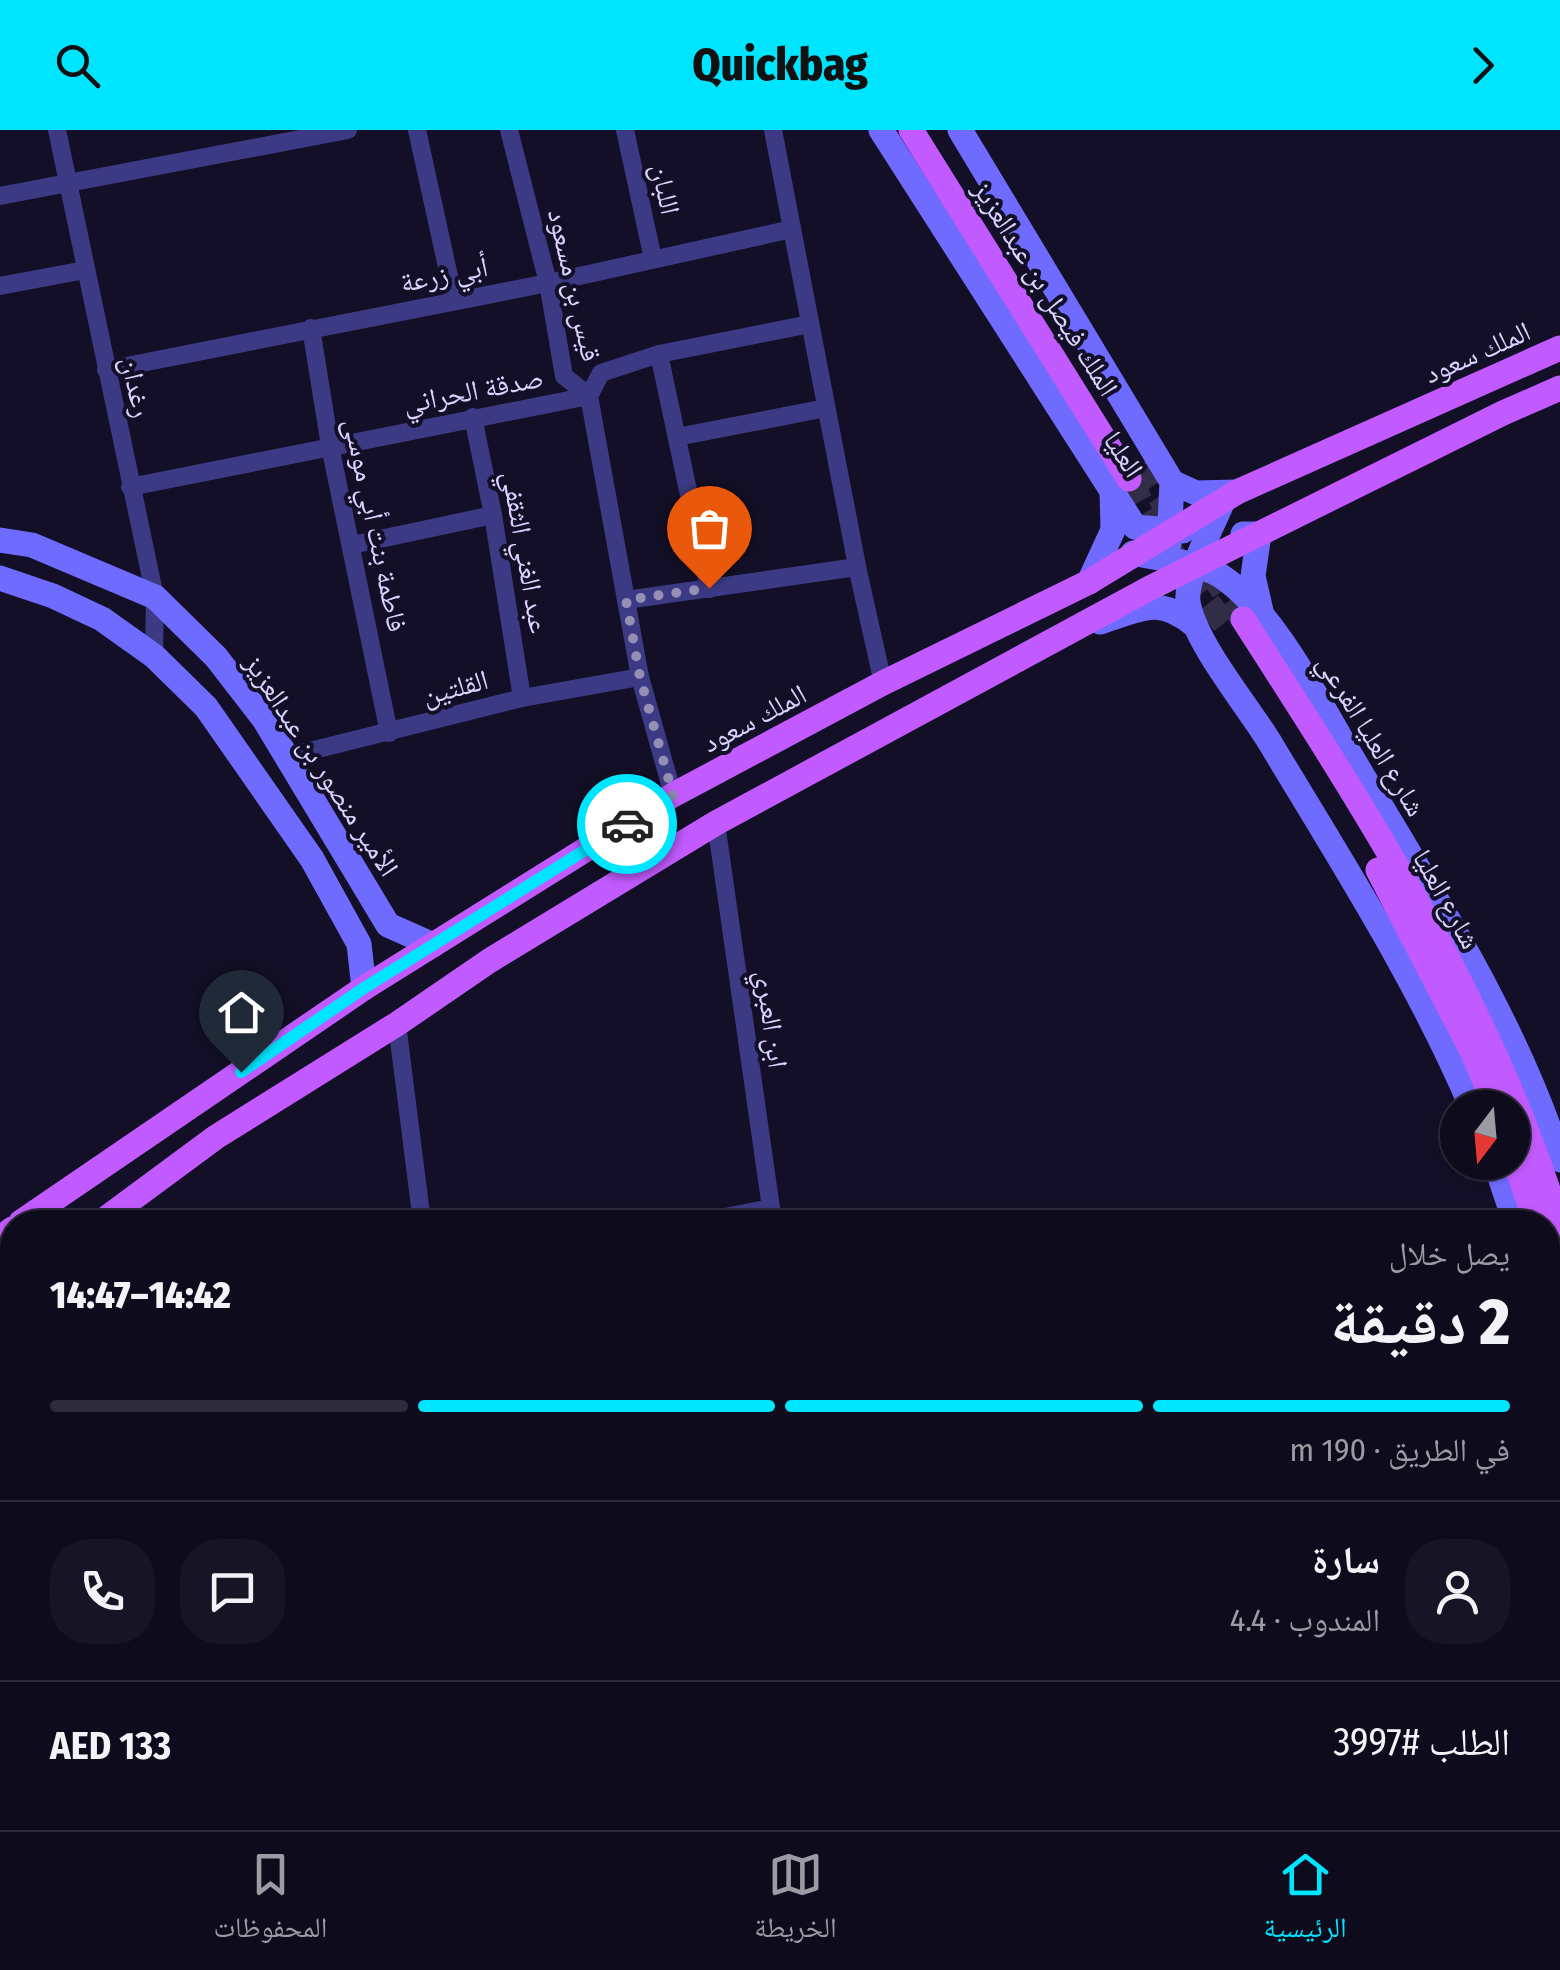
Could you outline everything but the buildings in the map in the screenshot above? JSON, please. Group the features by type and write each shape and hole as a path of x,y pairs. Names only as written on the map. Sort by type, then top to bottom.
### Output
{"main road":[{"name":"الملك فيصل بن عبدالعزيز","path":"911,130 1126,479"},
{"name":"الملك فيصل بن عبدالعزيز","path":"927,130 1126,479"},
{"name":"الملك سعود","path":"39,1210 364,988 673,795 883,684 1090,582 1230,497 1560,348"},
{"path":"117,1210 216,1137 397,1024 490,960 716,822 1067,633 1163,572 1196,568 1560,388"},
{"name":"شارع العليا","path":"1244,619 1320,770 1386,884 1488,1090"},
{"name":"شارع العليا","path":"1244,619 1328,751 1434,934 1493,1050 1526,1128 1554,1210"},
{"path":"1521,1180 1532,1210"}],"street":[{"name":"رغدان","path":"56,130 155,597 154,656"},
{"path":"0,196 348,130"},
{"path":"417,130 454,300"},
{"name":"قيس بن مسعود","path":"509,130 548,283 564,376 589,396 640,677 673,795"},
{"name":"اللبان","path":"625,130 653,259"},
{"path":"773,130 883,684"},
{"name":"العليا","path":"881,130 1126,479 1135,527 1259,534"},
{"name":"العليا","path":"960,130 1172,482 1172,530 1163,572"},
{"name":"أبي زرعة","path":"106,370 548,283 792,229"},
{"path":"0,286 85,270"},
{"path":"589,396 601,373 659,354 810,324"},
{"name":"فاطمة بنت أبي موسى","path":"310,328 330,446 390,733"},
{"path":"659,354 709,588"},
{"name":"صدقة الحراني","path":"130,487 589,396"},
{"path":"677,437 826,408"},
{"name":"عبد الغني الثقفي","path":"473,417 522,698"},
{"path":"1090,582 1112,530 1126,479"},
{"path":"1172,482 1196,493 1230,497 1210,532 1187,596 1193,624"},
{"path":"352,545 493,515"},
{"name":"شارع العليا الفرعي","path":"1244,619 1259,534"},
{"name":"الأمير منصور بن عبدالعزيز","path":"0,540 32,545 155,597 216,657 264,720 388,925 433,946"},
{"path":"1133,553 1163,572"},
{"path":"626,600 858,567"},
{"name":"شارع العليا الفرعي","path":"1196,568 1220,575 1244,619 1323,708 1485,986 1520,1056 1560,1160"},
{"path":"0,578 53,596 102,619 154,656 206,707 312,859 364,927 371,926 373,920 353,867"},
{"path":"1067,633 1154,605 1178,612 1193,624 1270,743 1400,962 1464,1090"},
{"name":"القلتين","path":"286,756 522,698 640,677"},
{"name":"ابن العبري","path":"716,822 771,1210"},
{"path":"312,859 359,944 364,988"},
{"path":"397,1024 420,1210"},
{"path":"1501,1180 1511,1210"}],"tunnel":[{"path":"1138,466 1178,524"},
{"path":"1129,479 1174,556 1228,628"},
{"path":"1209,570 1243,619"}],"way so far":[{"path":"627,824 673,795 640,677 626,600 709,588"}],"route":[{"path":"241,1072 364,988 627,824"}]}
